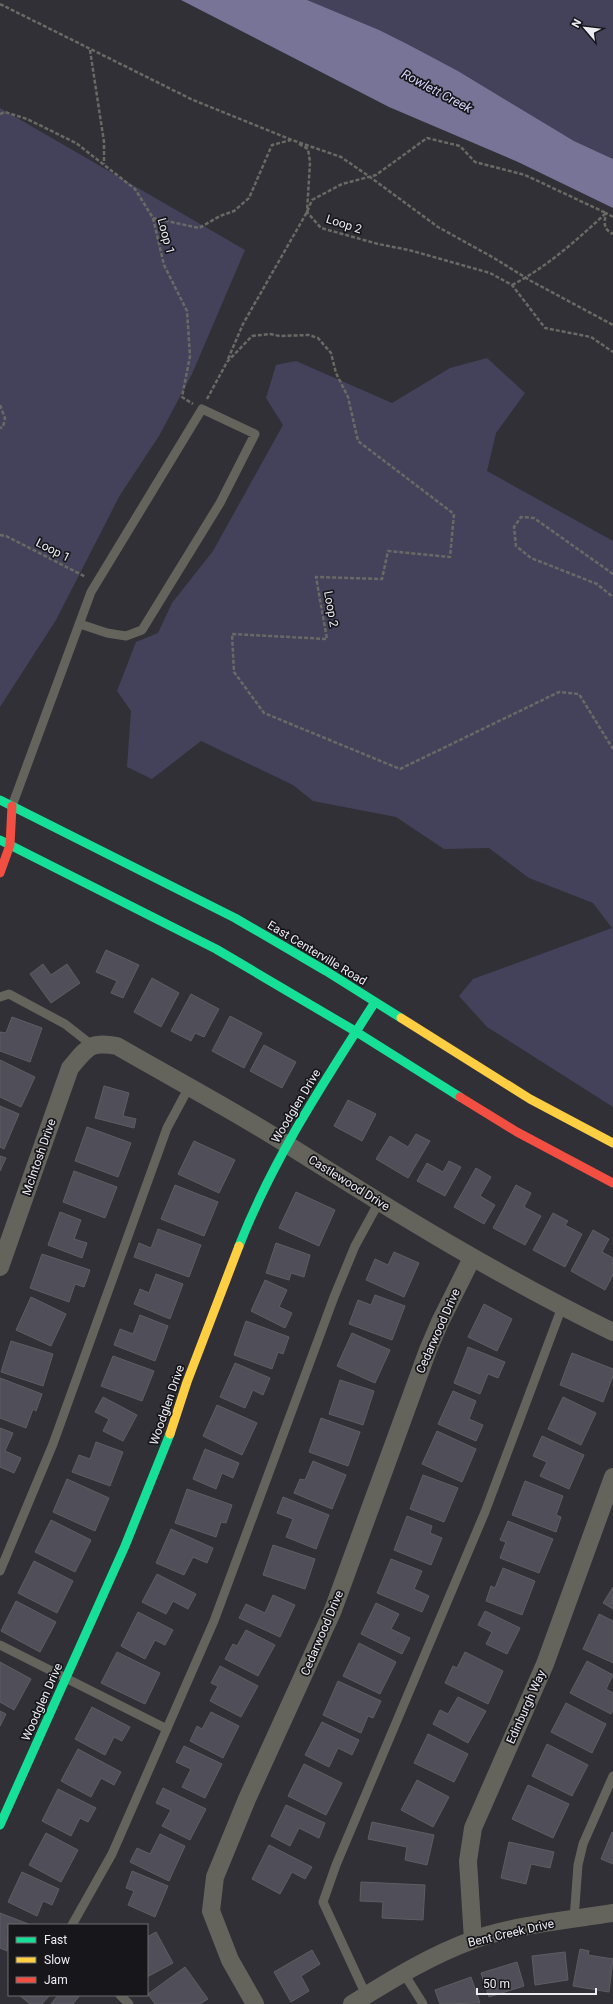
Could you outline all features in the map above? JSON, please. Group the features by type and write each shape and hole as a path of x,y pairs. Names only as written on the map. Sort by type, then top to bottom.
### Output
{"main road":[{"name":"East Centerville Road","path":"0,800 235,918 326,971 530,1099 613,1143"},
{"path":"0,819 12,806"},
{"path":"0,873 10,845 12,806"},
{"path":"0,840 209,946 355,1031 517,1132 613,1183"},
{"name":"Woodglen Drive","path":"0,1826 125,1546 162,1456 187,1382 251,1215 267,1181 288,1144 355,1031 375,1002"}],"street":[{"name":"Castlewood Drive","path":"89,1048 100,1043 117,1046 288,1144 379,1202 472,1258 613,1332"},
{"name":"McIntosh Drive","path":"0,1267 70,1068 89,1048"},
{"name":"Cedarwood Drive","path":"255,2004 230,1960 211,1911 216,1877 247,1799 333,1610 428,1350 440,1322 472,1258"},
{"name":"Edinburgh Way","path":"473,1940 468,1862 473,1828 545,1664 613,1477"},
{"name":"Bent Creek Drive","path":"359,2000 414,1966 473,1940 529,1927 613,1913"}],"lane":[{"path":"12,806 91,592 202,409 255,434 220,503 142,630 126,636 107,633 80,624"},
{"path":"0,997 9,994 65,1024 89,1048"},
{"path":"0,1571 53,1444 167,1128 189,1087"},
{"path":"73,1924 112,1854 214,1621 340,1283 355,1246 379,1202"},
{"path":"359,2000 323,1902 336,1866 485,1512 562,1306"},
{"path":"0,1645 167,1729"},
{"path":"574,1919 578,1865 583,1844 613,1776"},
{"path":"403,1972 423,2004"},
{"path":"121,1996 129,2004"}],"path":[{"path":"0,4 193,100 292,140 340,157 370,177 438,228 525,278 613,325"},
{"path":"90,49 104,142 104,164"},
{"name":"Loop 1","path":"0,114 5,112 27,119 76,143 135,189 153,218 164,265 187,311 190,356 182,397 202,409"},
{"path":"227,362 243,324 308,212 312,200 342,184 376,175 427,138 460,146 475,162 524,175 613,217"},
{"path":"153,218 199,228 220,216 234,211 249,198 272,144 292,140 308,149 310,162 308,212"},
{"name":"Loop 2","path":"308,212 321,228 378,244 409,250 490,273 512,285 544,328 591,337 613,352"},
{"path":"606,213 604,225 606,231 613,234"},
{"path":"512,285 525,278 578,239 606,213"},
{"name":"Loop 2","path":"202,409 227,362 252,336 270,334 280,336 309,335 318,338 331,354 336,373 348,397 358,441 454,514 450,558 388,551 382,579 316,577 327,639 232,634 234,672 264,713 400,769 559,692 579,694 613,749"},
{"path":"0,405 5,418 3,427 0,428"},
{"path":"613,574 534,518 521,517 514,527 516,546 530,558 597,584 613,597"},
{"name":"Loop 1","path":"0,535 6,536 97,582"}],"shaded area":[{"path":"287,0 613,0 613,159 574,141 458,71 407,45"},
{"path":"0,108 245,250 192,374 159,436 120,495 56,620 0,707"},
{"path":"487,358 525,393 496,433 487,471 613,541 613,1107 487,1027 459,996 473,979 612,928 593,903 529,878 489,848 444,849 396,817 313,801 293,785 201,741 152,779 127,767 131,711 117,691 136,642 158,633 172,603 213,551 283,425 266,398 276,365 296,361 392,403 450,368"}],"water":[{"name":"Rowlett Creek","path":"181,0 307,0 379,30 458,71 574,141 613,159 613,208 518,162 389,107"}],"building":[{"path":"106,950 139,965 123,998 111,993 117,981 96,972"},
{"path":"43,964 51,975 67,964 80,983 51,1003 30,974"},
{"path":"152,978 179,993 161,1027 134,1012"},
{"path":"191,994 219,1009 204,1037 195,1033 191,1041 171,1031"},
{"path":"230,1016 262,1033 244,1068 212,1051"},
{"path":"12,1017 42,1028 30,1062 0,1051 0,1032 6,1033"},
{"path":"264,1045 296,1062 282,1088 250,1071"},
{"path":"0,1060 35,1077 21,1107 0,1097"},
{"path":"104,1086 129,1093 123,1116 136,1119 134,1128 95,1118"},
{"path":"348,1100 376,1114 362,1141 334,1126"},
{"path":"0,1106 19,1114 4,1149 0,1147"},
{"path":"87,1127 131,1143 118,1177 75,1161"},
{"path":"416,1134 430,1141 408,1178 376,1159 390,1136 408,1147"},
{"path":"194,1141 235,1160 219,1193 178,1174"},
{"path":"0,1156 6,1158 0,1171"},
{"path":"449,1161 461,1167 445,1196 417,1181 427,1163 443,1172"},
{"path":"476,1168 491,1177 480,1196 495,1205 484,1224 454,1207"},
{"path":"74,1171 117,1187 105,1218 63,1202"},
{"path":"175,1185 218,1202 204,1236 161,1219"},
{"path":"516,1185 531,1193 524,1207 541,1216 525,1245 493,1228"},
{"path":"296,1192 335,1210 319,1246 279,1228"},
{"path":"60,1212 81,1220 74,1239 87,1243 82,1258 48,1245"},
{"path":"553,1213 568,1221 565,1225 582,1234 565,1267 533,1250"},
{"path":"158,1229 201,1245 189,1277 134,1257 139,1243 151,1248"},
{"path":"593,1230 609,1239 602,1252 613,1258 613,1275 605,1290 571,1271"},
{"path":"276,1243 310,1255 304,1277 291,1273 289,1280 266,1273"},
{"path":"394,1252 419,1263 404,1297 366,1280 375,1259 388,1265"},
{"path":"42,1254 90,1270 84,1287 75,1284 69,1302 30,1288"},
{"path":"156,1274 183,1284 170,1319 134,1304 140,1289 149,1293"},
{"path":"265,1280 287,1290 279,1307 292,1313 285,1328 251,1311"},
{"path":"375,1295 405,1306 392,1340 349,1324 358,1300 371,1305"},
{"path":"31,1297 66,1314 51,1346 16,1330"},
{"path":"484,1304 512,1319 497,1351 468,1337"},
{"path":"140,1315 168,1326 155,1361 114,1345 120,1329 133,1334"},
{"path":"246,1321 289,1337 283,1354 278,1352 272,1369 234,1355"},
{"path":"352,1333 390,1350 375,1383 337,1366"},
{"path":"11,1341 53,1354 43,1386 1,1372"},
{"path":"468,1347 505,1362 498,1378 488,1374 480,1394 454,1383"},
{"path":"572,1353 613,1369 613,1376 603,1402 560,1385"},
{"path":"113,1356 154,1371 142,1401 101,1386"},
{"path":"235,1363 270,1378 263,1395 253,1390 245,1408 220,1397"},
{"path":"0,1378 42,1394 36,1411 33,1409 26,1428 0,1418"},
{"path":"340,1380 374,1391 363,1425 329,1414"},
{"path":"453,1391 476,1401 469,1419 483,1425 476,1441 438,1424"},
{"path":"103,1397 137,1415 123,1441 103,1431 109,1419 95,1412"},
{"path":"563,1397 596,1413 581,1445 548,1429"},
{"path":"217,1405 257,1423 242,1455 203,1436"},
{"path":"321,1418 360,1432 348,1466 309,1452"},
{"path":"0,1428 13,1433 5,1451 21,1458 14,1473 0,1467"},
{"path":"437,1431 476,1449 462,1482 422,1464"},
{"path":"542,1436 584,1455 569,1489 540,1476 547,1462 533,1456"},
{"path":"96,1442 123,1452 110,1486 72,1472 79,1455 90,1459"},
{"path":"205,1449 239,1463 233,1478 222,1473 216,1489 193,1479"},
{"path":"313,1461 346,1475 332,1509 294,1493 300,1479 305,1480"},
{"path":"423,1475 458,1488 444,1522 410,1509"},
{"path":"67,1479 109,1498 95,1531 53,1512"},
{"path":"525,1481 563,1496 556,1515 561,1517 556,1532 512,1515"},
{"path":"187,1489 232,1505 226,1523 221,1522 216,1537 175,1523"},
{"path":"283,1497 329,1515 316,1549 286,1537 293,1519 277,1513"},
{"path":"407,1516 432,1526 430,1533 442,1538 431,1565 394,1550"},
{"path":"51,1520 91,1540 75,1572 35,1552"},
{"path":"508,1521 553,1539 539,1573 500,1558 506,1542 500,1540"},
{"path":"171,1529 213,1548 207,1563 193,1557 184,1575 156,1563"},
{"path":"273,1545 315,1559 305,1589 263,1575"},
{"path":"391,1559 422,1571 414,1589 429,1596 422,1612 377,1593"},
{"path":"34,1561 73,1581 57,1613 18,1593"},
{"path":"503,1568 535,1581 522,1615 486,1601 491,1586 495,1588"},
{"path":"157,1574 196,1594 188,1609 173,1601 166,1614 142,1602"},
{"path":"613,1587 613,1609 603,1603"},
{"path":"273,1595 295,1605 280,1637 239,1618 246,1604 265,1613"},
{"path":"16,1601 56,1622 40,1652 1,1631"},
{"path":"376,1603 399,1614 391,1629 410,1638 402,1654 361,1634"},
{"path":"485,1611 520,1628 507,1654 486,1644 492,1632 478,1625"},
{"path":"138,1612 173,1630 165,1645 155,1640 145,1659 121,1646"},
{"path":"599,1614 613,1621 613,1663 583,1649"},
{"path":"246,1630 275,1645 258,1676 225,1659 233,1644 237,1646"},
{"path":"359,1643 396,1662 380,1694 343,1676"},
{"path":"117,1652 160,1673 145,1704 101,1683"},
{"path":"465,1652 503,1671 488,1704 445,1683 453,1666 457,1668"},
{"path":"587,1661 613,1675 606,1689 613,1693 613,1710 611,1714 570,1693"},
{"path":"0,1662 31,1679 14,1710 0,1702"},
{"path":"220,1666 258,1686 241,1717 210,1701 218,1686 211,1683"},
{"path":"338,1681 381,1701 373,1718 368,1716 361,1733 323,1715"},
{"path":"458,1697 486,1711 468,1743 433,1724 440,1710 448,1714"},
{"path":"566,1703 606,1724 592,1753 551,1732"},
{"path":"92,1707 130,1727 122,1741 114,1737 105,1755 75,1739"},
{"path":"0,1711 6,1714 0,1726"},
{"path":"211,1712 239,1726 223,1758 190,1741 197,1726 202,1729"},
{"path":"322,1722 359,1740 352,1755 338,1748 329,1767 305,1755"},
{"path":"428,1734 468,1754 454,1782 414,1763"},
{"path":"547,1744 588,1765 572,1796 532,1776"},
{"path":"184,1746 222,1764 205,1798 182,1787 191,1769 176,1762"},
{"path":"78,1749 121,1772 114,1785 101,1778 91,1797 61,1781"},
{"path":"304,1764 342,1783 326,1815 288,1796"},
{"path":"417,1780 449,1797 433,1827 401,1810"},
{"path":"528,1785 569,1804 553,1838 512,1819"},
{"path":"163,1788 206,1809 190,1840 162,1826 171,1810 156,1803"},
{"path":"58,1789 96,1808 88,1822 80,1818 71,1836 42,1821"},
{"path":"286,1805 325,1823 319,1838 299,1828 290,1846 271,1836"},
{"path":"372,1822 434,1835 427,1865 405,1860 407,1847 368,1839"},
{"path":"612,1832 613,1833 613,1864 601,1859"},
{"path":"46,1833 78,1850 61,1882 29,1865"},
{"path":"160,1834 185,1846 169,1881 130,1862 137,1848 150,1854"},
{"path":"509,1842 554,1852 550,1868 531,1864 526,1884 501,1878"},
{"path":"269,1845 312,1867 305,1879 292,1872 280,1894 252,1879"},
{"path":"132,1871 168,1886 155,1917 128,1905 134,1891 126,1888"},
{"path":"22,1872 59,1889 52,1905 43,1901 37,1916 8,1902"},
{"path":"361,1882 425,1885 423,1920 382,1918 383,1902 360,1901"},
{"path":"0,1913 28,1924 8,1924 7,1951 0,1948"},
{"path":"156,1932 173,1963 148,1976 148,1936"},
{"path":"580,1949 589,1951 588,1955 613,1959 609,1992 573,1986"},
{"path":"312,1950 320,1964 301,1976 309,1991 291,2002 274,1972"},
{"path":"565,1952 568,1980 535,1985 532,1956"},
{"path":"517,1962 524,1986 489,1997 481,1973"},
{"path":"185,1967 208,1999 200,2004 155,2004 148,1994"},
{"path":"471,1977 480,2003 440,2004 435,1990"},
{"path":"20,1996 49,1996 42,2004 30,2004"},
{"path":"57,1996 79,1996 73,2004 51,2004"}],"traffic: fast":[{"path":"0,800 235,918 326,971 401,1018"},
{"path":"0,840 216,949 355,1031 460,1097"},
{"path":"239,1246 284,1151 319,1091 375,1002"},
{"path":"0,1825 125,1546 170,1434"}],"traffic: slow":[{"path":"401,1018 530,1099 613,1143"},
{"path":"170,1434 187,1382 239,1246"}],"traffic: jam":[{"path":"0,873 10,845 12,806"},
{"path":"460,1097 517,1132 613,1183"}]}
